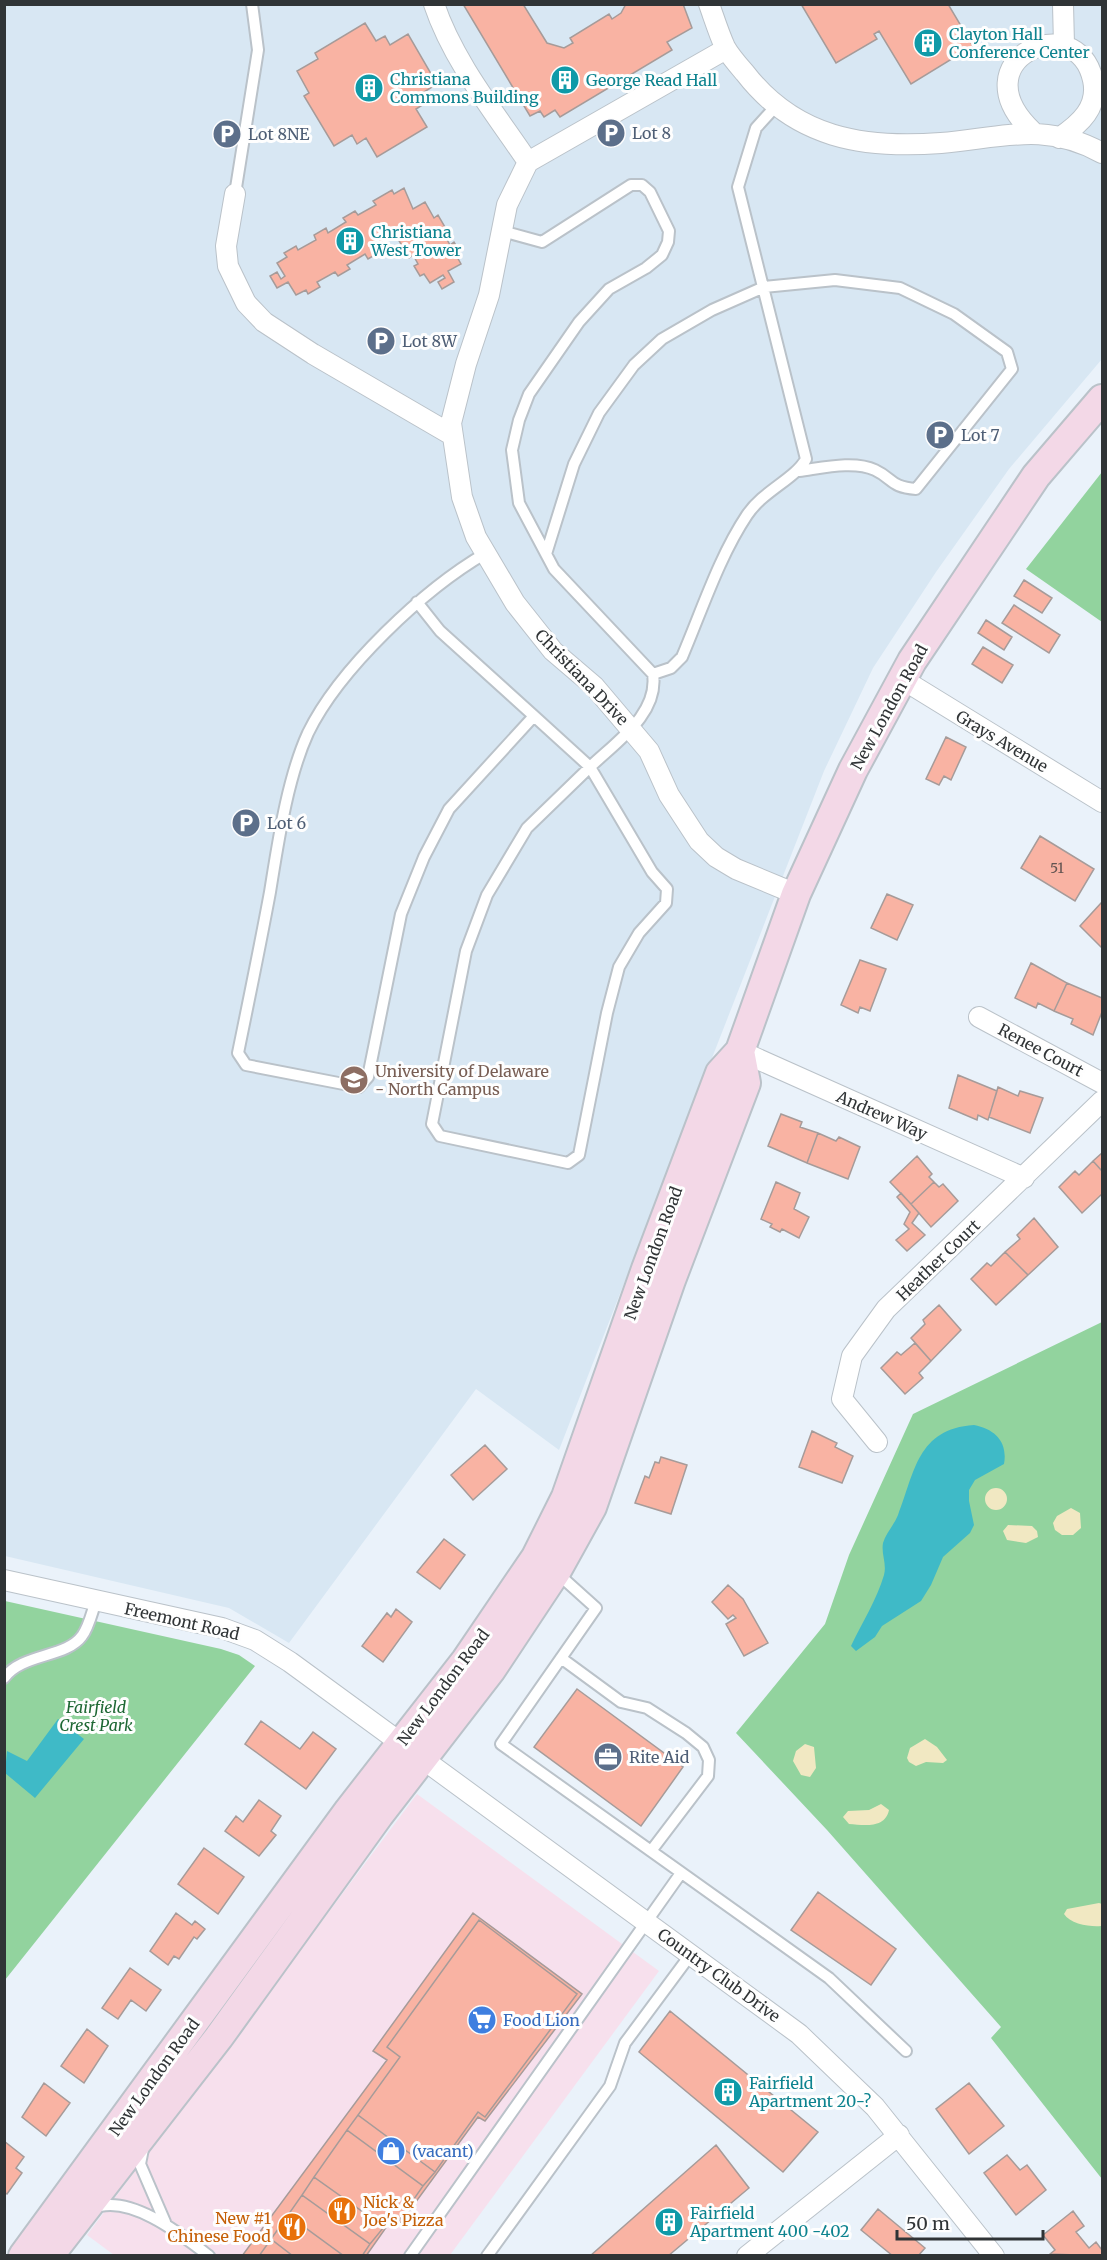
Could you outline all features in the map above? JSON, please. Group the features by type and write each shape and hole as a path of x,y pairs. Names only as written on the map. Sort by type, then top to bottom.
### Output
{"main road":[{"name":"New London Road","path":"23,2256 400,1743 466,1660 536,1557 566,1497 646,1269 720,1073 740,1052 795,894 853,770 902,680 1036,476 1102,399"},
{"name":"New London Road","path":"49,2256 146,2134 219,2037 373,1824 491,1670 556,1572 592,1507 671,1280 746,1083 740,1052"}],"street":[{"path":"434,4 439,20 470,75 528,162 726,49"},
{"path":"709,4 726,49 760,93 800,123 836,136 879,144 941,143 1005,133 1033,132 1059,138 1102,153"},
{"path":"1063,4 1064,45"},
{"path":"1033,132 1018,119 1012,108 1006,91 1008,75 1016,60 1030,50 1046,44 1064,45 1078,52 1092,73 1095,88 1092,105 1085,117 1059,138"},
{"name":"Christiana Drive","path":"528,162 507,205 489,295 451,423 462,497 476,537 515,603 553,651 594,687 649,751 669,795 699,841 716,857 736,869 795,894"},
{"path":"236,194 226,246 228,266 246,303 264,322 313,354 452,435"},
{"name":"Grays Avenue","path":"902,680 1102,802"},
{"name":"Renee Court","path":"980,1017 1102,1083"},
{"name":"Andrew Way","path":"740,1052 1024,1178"},
{"name":"Heather Court","path":"877,1442 842,1399 852,1356 886,1309 1102,1101"},
{"name":"Freemont Road","path":"4,1580 222,1628 255,1640 400,1743"},
{"name":"Country Club Drive","path":"400,1743 691,1954 815,2048 849,2079 899,2135 994,2256"},
{"path":"747,2256 899,2135"}],"lane":[{"path":"236,194 258,50 252,4"},
{"path":"653,674 671,668 682,657 735,534 748,513 764,496 800,471 806,459 738,187 756,128 777,106"},
{"path":"417,602 440,631 590,767 652,872 667,889 666,903 639,933 619,967 579,1155 568,1163 440,1136 432,1124 466,951 487,895 527,828 590,767 631,728 651,704 655,688 653,674 554,569 519,503 512,450 529,394 579,322 609,289 646,268 662,255 668,242 669,231 650,192 642,185 631,185 542,242 502,231"},
{"path":"546,554 574,464 599,413 634,366 662,339 712,310 764,287 835,280 900,288 954,314 1007,352 1012,369 916,489 899,488 874,469 848,466 800,471"},
{"path":"486,554 462,567 417,602 342,679 308,733 284,809 238,1053 246,1065 359,1088 368,1077 401,914 424,857 448,809 534,716"},
{"path":"556,1572 596,1608 501,1744 829,1978 906,2051"},
{"path":"4,1678 20,1664 64,1648 81,1638 96,1601"},
{"path":"561,1658 621,1702 647,1708 686,1732 703,1747 709,1760 708,1776 651,1851"},
{"path":"411,2256 681,1873"},
{"path":"487,2256 610,2086 625,2043 691,1954"},
{"path":"146,2134 140,2164 165,2222"},
{"path":"82,2213 96,2207 120,2207 165,2222 209,2256"}],"shaded area":[{"name":"University of Delaware - North Campus","path":"5,5 1102,5 1102,359 1009,469 936,572 873,668 824,771 559,1450 476,1389 289,1643 229,1608 5,1556"},
{"path":"417,1794 659,1971 450,2255 114,2255 87,2235"}],"green space":[{"path":"1102,472 1102,622 1026,569"},
{"path":"1102,1322 1102,2179 991,2038 1001,2027 827,1830 736,1733 825,1624 849,1555 913,1414"},
{"name":"Fairfield Crest Park","path":"5,1601 221,1649 239,1655 255,1666 5,1980"}],"sand":[{"path":"996,1488 1004,1491 1007,1499 1004,1507 996,1510 988,1507 985,1499 988,1491"},
{"path":"1071,1508 1080,1513 1081,1528 1073,1535 1062,1535 1055,1530 1053,1523 1057,1516"},
{"path":"1008,1525 1032,1526 1037,1531 1038,1537 1026,1543 1007,1540 1003,1531"},
{"path":"925,1739 937,1747 947,1760 943,1763 926,1762 916,1766 909,1762 907,1758 910,1748"},
{"path":"805,1744 814,1747 816,1768 810,1777 801,1775 793,1761 796,1751"},
{"path":"881,1804 889,1810 887,1816 879,1823 849,1824 843,1817 848,1811 869,1810"},
{"path":"1102,1904 1101,1926 1075,1922 1064,1914 1067,1909"}],"water":[{"path":"974,1425 994,1433 1002,1443 1005,1456 1004,1464 975,1480 969,1490 974,1525 970,1533 943,1557 921,1601 882,1626 875,1637 856,1651 851,1646 884,1575 883,1543 898,1515 921,1455 940,1435 955,1428"},
{"path":"58,1719 84,1739 35,1798 5,1773 7,1751 27,1761"}],"building":[{"name":"George Read Hall","path":"463,4 523,4 547,43 564,48 573,43 570,38 609,14 612,19 621,13 626,4 683,4 692,28 667,42 672,50 560,117 555,110 544,117 540,111 530,116"},
{"name":"Clayton Hall Conference Center","path":"801,4 948,4 973,46 911,84 879,31 874,34 877,39 836,63"},
{"name":"Christiana Commons Building","path":"365,23 376,41 385,36 390,45 408,34 437,84 419,95 424,104 416,109 427,127 377,157 366,138 357,144 352,135 334,146 304,96 309,93 297,71 318,59 315,53"},
{"name":"Christiana West Tower","path":"404,188 413,209 425,202 434,218 438,215 449,234 445,236 450,245 454,242 460,252 456,255 461,264 448,271 454,282 442,289 438,282 445,278 443,275 430,283 424,274 420,276 414,266 418,264 413,255 409,258 398,239 402,236 397,228 383,237 386,242 377,247 380,252 368,259 365,254 347,265 350,269 338,276 335,272 317,282 320,287 308,294 306,290 296,295 288,282 277,288 270,276 277,272 281,279 285,276 277,263 287,257 284,253 296,246 298,250 316,240 314,235 326,228 328,233 346,222 343,218 355,211 358,215 376,205 373,201 392,190 394,194"},
{"path":"1024,580 1052,598 1042,613 1014,596"},
{"path":"1014,605 1060,635 1049,653 1002,623"},
{"path":"986,620 1012,637 1004,650 978,633"},
{"path":"983,647 1013,665 1002,683 972,664"},
{"path":"946,737 966,747 951,780 944,776 939,785 926,779"},
{"path":"1040,836 1094,869 1075,901 1021,868"},
{"path":"887,894 913,905 897,940 871,928"},
{"path":"1102,902 1102,948 1080,926"},
{"path":"860,960 886,969 870,1011 860,1007 858,1013 841,1005"},
{"path":"1031,963 1067,983 1054,1011 1038,1003 1036,1008 1015,998"},
{"path":"1067,983 1102,998 1102,1012 1093,1035 1071,1024 1073,1019 1054,1011"},
{"path":"958,1075 997,1091 988,1120 978,1115 977,1120 949,1108"},
{"path":"998,1087 1018,1096 1020,1091 1043,1098 1030,1133 989,1117"},
{"path":"781,1114 802,1122 800,1127 818,1133 807,1163 768,1146"},
{"path":"818,1133 836,1141 839,1137 860,1147 848,1179 807,1163"},
{"path":"1102,1153 1102,1171 1093,1161"},
{"path":"917,1156 932,1174 929,1177 934,1182 911,1204 890,1182"},
{"path":"1093,1161 1102,1171 1102,1194 1082,1213 1059,1187 1075,1171 1079,1175"},
{"path":"776,1182 800,1193 794,1209 809,1217 799,1238 782,1229 780,1232 770,1227 772,1224 761,1219"},
{"path":"934,1182 939,1187 943,1184 958,1201 931,1227 911,1204"},
{"path":"901,1193 919,1213 912,1223 925,1235 907,1251 896,1240 909,1229 904,1224 910,1212 897,1197"},
{"path":"1034,1218 1058,1247 1028,1275 1005,1252 1020,1239 1017,1235"},
{"path":"1005,1252 1028,1275 996,1305 971,1279 987,1263 991,1266"},
{"path":"939,1305 961,1330 931,1361 911,1338 925,1324 923,1320"},
{"path":"915,1343 931,1361 919,1373 923,1378 905,1394 881,1368 897,1352 901,1355"},
{"path":"812,1431 837,1443 835,1447 853,1456 842,1483 799,1467"},
{"path":"485,1445 507,1469 473,1500 451,1475"},
{"path":"661,1457 687,1465 671,1514 635,1503 645,1476 649,1478 655,1462 659,1463"},
{"path":"444,1539 465,1555 440,1589 417,1572"},
{"path":"728,1585 743,1599 768,1643 744,1656 726,1624 736,1618 733,1615 728,1619 712,1602"},
{"path":"396,1609 412,1622 383,1662 362,1646 387,1613 391,1617"},
{"name":"Rite Aid","path":"577,1689 683,1767 641,1826 534,1747"},
{"path":"261,1721 300,1749 313,1732 336,1749 306,1789 245,1744"},
{"path":"259,1800 281,1816 271,1831 276,1835 259,1856 225,1831 236,1816 243,1822"},
{"path":"204,1848 244,1877 218,1914 178,1884"},
{"path":"818,1892 896,1949 871,1985 791,1930"},
{"path":"176,1913 192,1925 195,1921 205,1929 197,1939 194,1937 179,1959 174,1956 168,1965 150,1951"},
{"path":"473,1913 582,1994 485,2121 478,2117 399,2225 392,2219 366,2256 242,2256 387,2060 373,2051"},
{"name":"Food Lion","path":"479,1920 577,1994 485,2117 478,2112 435,2172 358,2115 400,2057 387,2047"},
{"path":"130,1968 161,1990 146,2011 131,2000 118,2019 102,2008"},
{"name":"Fairfield Apartment 20-?","path":"670,2011 818,2132 783,2172 639,2052"},
{"path":"87,2029 108,2046 84,2083 61,2066"},
{"path":"44,2083 70,2103 46,2136 22,2117"},
{"path":"969,2083 1004,2126 969,2154 936,2109"},
{"name":"(vacant)","path":"358,2115 435,2172 423,2186 347,2130"},
{"path":"347,2130 423,2186 398,2222 391,2216 384,2227 314,2177"},
{"path":"4,2141 24,2157 16,2168 22,2173 7,2194 4,2192"},
{"name":"Fairfield Apartment 400 -402","path":"716,2145 749,2188 668,2256 590,2256"},
{"path":"1007,2155 1020,2170 1027,2165 1046,2190 1016,2215 984,2173"},
{"name":"Nick & Joe's Pizza","path":"314,2177 384,2227 370,2244 302,2195"},
{"path":"302,2195 370,2244 362,2256 344,2256 288,2215"},
{"path":"878,2209 925,2248 918,2256 893,2256 861,2230"},
{"path":"1073,2211 1084,2226 1076,2232 1089,2248 1096,2242 1102,2250 1102,2256 1050,2254 1055,2250 1043,2235"},
{"name":"New #1 Chinese Food","path":"288,2215 344,2256 293,2256 271,2239"},
{"path":"271,2239 293,2256 259,2256"}],"place":[{"name":"Clayton Hall Conference Center","path":"928,43"},
{"name":"George Read Hall","path":"565,80"},
{"name":"Christiana Commons Building","path":"369,88"},
{"name":"Lot 8","path":"611,133"},
{"name":"Lot 8NE","path":"227,134"},
{"name":"Christiana West Tower","path":"350,241"},
{"name":"Lot 8W","path":"381,341"},
{"name":"Lot 7","path":"940,435"},
{"name":"Lot 6","path":"246,823"},
{"name":"University of Delaware - North Campus","path":"354,1080"},
{"name":"Rite Aid","path":"608,1757"},
{"name":"Food Lion","path":"482,2020"},
{"name":"Fairfield Apartment 20-?","path":"728,2092"},
{"name":"(vacant)","path":"391,2151"},
{"name":"Nick & Joe's Pizza","path":"342,2211"},
{"name":"Fairfield Apartment 400 -402","path":"669,2222"},
{"name":"New #1 Chinese Food","path":"292,2227"}]}
